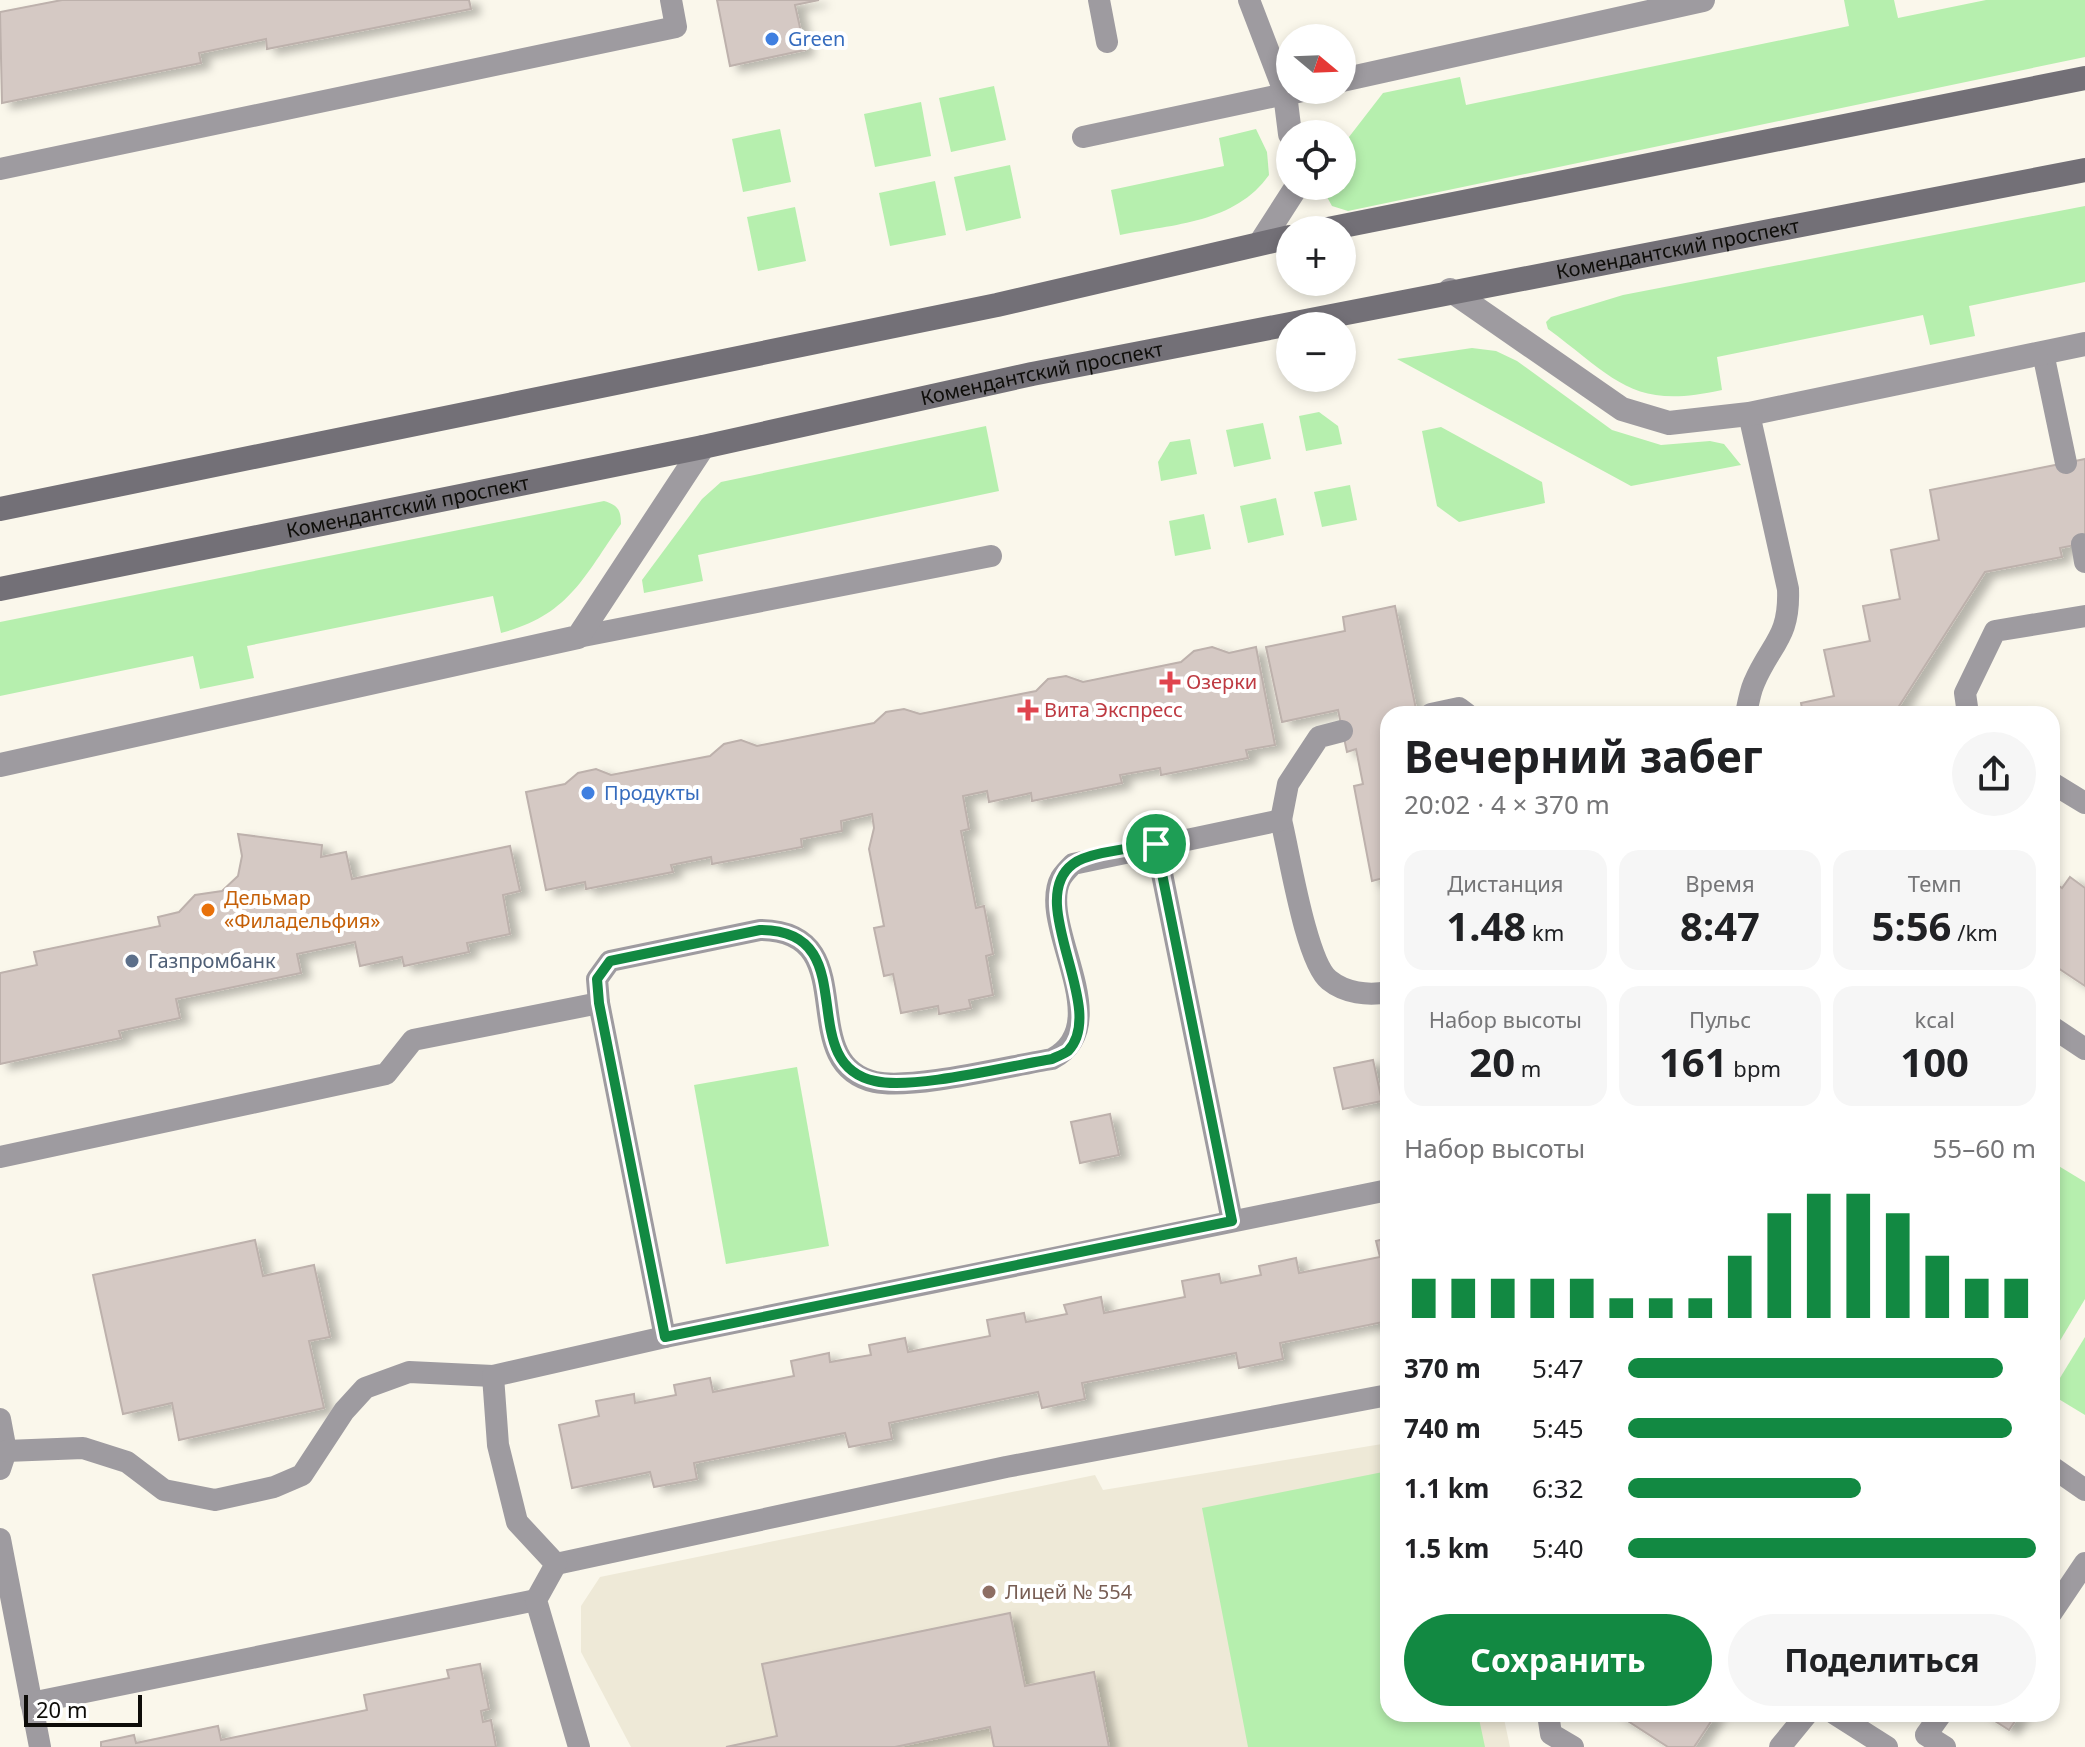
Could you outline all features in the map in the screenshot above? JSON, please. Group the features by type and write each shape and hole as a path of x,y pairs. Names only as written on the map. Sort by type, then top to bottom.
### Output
{"main road":[{"path":"1356,223 2085,78"},
{"name":"Комендантский проспект","path":"0,589 703,447 1032,374 1450,290 2085,170"},
{"path":"0,509 997,305 1276,239"}],"street":[{"path":"1356,77 1703,0"},
{"path":"1261,242 1288,200"},
{"path":"1450,290 1622,409 1669,423 1749,414 2085,344"},
{"path":"0,765 578,637 703,447"}],"lane":[{"path":"0,169 676,27 671,0"},
{"path":"1099,0 1107,42"},
{"path":"1249,0 1276,56"},
{"path":"1083,137 1276,96"},
{"path":"2043,353 2066,463"},
{"path":"1748,706 1754,683 1781,639 1789,615 1788,589 1749,414"},
{"path":"578,637 991,556"},
{"path":"1967,706 1965,693 1995,631 2085,616"},
{"path":"1342,731 1319,737 1288,784 1281,820 1311,951 1326,979 1349,992 1380,992"},
{"path":"2060,788 2085,803"},
{"path":"665,1337 599,1003 597,979 610,961 760,930 782,930 806,942 820,965 836,1055 849,1072 893,1085 1052,1059 1068,1051 1078,1032 1078,1009 1057,900 1060,880 1073,864 1281,820"},
{"path":"1156,844 1232,1221"},
{"path":"0,1157 386,1074 413,1040 599,1003"},
{"path":"2060,1032 2085,1049"},
{"path":"0,1419 3,1460 83,1448 127,1462 164,1490 215,1500 274,1487 302,1475 344,1411 365,1388 409,1372 493,1376 665,1337 1380,1192"},
{"path":"493,1376 498,1445 517,1522 556,1564"},
{"path":"579,1747 536,1600 556,1564 1006,1467 1380,1397"},
{"path":"2060,1473 2085,1490"},
{"path":"0,1539 11,1663 31,1703 40,1747"},
{"path":"2060,1600 2085,1563"},
{"path":"31,1703 536,1600"},
{"path":"1549,1722 1551,1734 1573,1747"},
{"path":"1780,1747 1800,1722"},
{"path":"1848,1722 1887,1747"},
{"path":"1930,1743 1938,1722"}],"shaded area":[{"name":"Лицей № 554","path":"1380,1444 1380,1722 1505,1722 1510,1747 631,1747 581,1652 581,1606 600,1577 1095,1475 1103,1490"}],"green space":[{"path":"1844,0 1894,0 1898,18 1986,0 2085,0 2085,57 1348,211 1332,206 1329,200 1356,200 1356,128 1383,93 1460,77 1466,105 1849,26"},
{"path":"994,86 1006,140 951,152 939,98"},
{"path":"921,102 931,156 875,167 864,114"},
{"path":"780,129 791,182 743,192 732,139"},
{"path":"1256,129 1267,152 1269,175 1255,191 1239,203 1202,219 1120,235 1111,190 1224,166 1219,138"},
{"path":"1010,165 1021,218 966,231 954,177"},
{"path":"935,181 946,235 890,246 879,193"},
{"path":"2085,206 2085,282 1969,306 1975,336 1930,345 1923,315 1717,357 1722,390 1667,396 1646,393 1610,376 1548,329 1546,322 1551,317 1623,295"},
{"path":"795,207 806,261 758,271 747,217"},
{"path":"1472,348 1496,351 1517,361 1612,430 1661,445 1710,441 1724,444 1741,465 1631,486 1397,359"},
{"path":"1319,412 1338,426 1342,444 1306,451 1299,416"},
{"path":"1263,423 1271,459 1234,467 1226,430"},
{"path":"986,426 999,491 698,555 703,581 644,593 642,580 702,499 721,482"},
{"path":"1441,427 1542,482 1545,503 1459,522 1437,506 1422,431"},
{"path":"1190,439 1197,474 1161,481 1158,462 1170,442"},
{"path":"1350,485 1357,520 1322,527 1314,492"},
{"path":"1276,498 1284,535 1248,543 1240,506"},
{"path":"604,501 617,508 621,524 584,577 559,605 543,616 501,633 493,596 247,646 254,678 200,689 193,656 0,696 0,622"},
{"path":"1204,514 1211,549 1175,556 1169,521"},
{"path":"797,1067 829,1246 726,1264 694,1085"},
{"path":"2060,1167 2085,1182 2085,1299 2060,1341"},
{"path":"2085,1337 2085,1415 2060,1400 2060,1378"},
{"path":"1380,1473 1380,1722 1480,1722 1485,1747 1248,1747 1202,1508"}],"building":[{"path":"62,0 469,0 471,9 267,49 266,39 199,53 201,63 2,103 0,12"},
{"path":"717,0 819,0 795,5 805,50 730,66"},
{"path":"2085,459 2085,543 2060,548 2062,557 1985,572 1899,706 1802,706 1801,703 1834,696 1824,650 1870,641 1863,606 1900,599 1891,550 1939,540 1930,490"},
{"path":"1395,606 1415,706 1380,706 1380,879 1372,881 1354,786 1363,784 1356,749 1347,752 1338,710 1282,722 1266,647 1345,631 1343,617"},
{"path":"1212,647 1229,653 1256,647 1275,745 1246,750 1248,758 1161,775 1160,768 1120,775 1122,783 1032,801 1031,793 989,802 987,791 963,796 969,829 961,831 976,908 984,906 993,954 986,956 993,995 969,1000 971,1008 939,1014 938,1006 901,1013 893,974 884,976 874,928 884,926 869,849 874,828 872,814 841,821 842,831 801,839 802,847 712,864 711,857 671,865 673,872 586,889 585,882 546,890 526,792 565,784 578,773 596,769 611,775 710,756 724,744 741,740 757,746 874,723 886,712 904,709 920,714 1036,691 1048,679 1066,676 1083,682 1181,662 1194,651"},
{"path":"238,834 322,845 321,857 346,852 352,879 510,846 520,891 503,895 510,934 467,943 469,952 404,966 402,957 360,966 355,942 297,954 301,973 176,999 180,1018 119,1031 121,1038 0,1064 0,973 37,965 34,952 160,926 158,917 179,912 195,895 222,891 238,876 242,856"},
{"path":"2070,877 2085,888 2085,986 2060,969 2060,887"},
{"path":"1373,1060 1380,1101 1343,1109 1334,1068"},
{"path":"1110,1114 1119,1155 1080,1163 1071,1122"},
{"path":"255,1240 263,1276 314,1265 330,1337 309,1341 324,1408 179,1440 172,1403 123,1414 93,1275"},
{"path":"1380,1257 1380,1323 1280,1343 1283,1359 1239,1368 1236,1353 1082,1383 1085,1399 1042,1408 1038,1392 889,1423 892,1439 849,1447 845,1433 694,1463 697,1479 654,1487 650,1472 572,1488 559,1425 599,1416 596,1401 634,1394 635,1403 676,1395 674,1385 710,1378 713,1392 794,1376 791,1361 829,1353 830,1362 871,1355 869,1345 905,1338 908,1352 990,1336 987,1320 1024,1313 1026,1322 1067,1314 1064,1305 1101,1297 1104,1313 1185,1297 1182,1281 1219,1274 1221,1283 1261,1275 1259,1266 1296,1258 1299,1273"},
{"path":"1010,1613 1025,1686 1094,1672 1109,1747 994,1747 990,1727 895,1747 726,1747 777,1736 762,1664"},
{"path":"480,1664 489,1709 481,1711 483,1722 491,1720 496,1747 101,1747 101,1742 134,1735 136,1743 218,1726 221,1740 367,1710 364,1695 449,1678 447,1670"},
{"path":"1629,1722 1711,1722 1694,1747 1668,1747"},
{"path":"1996,1722 2014,1722 2009,1730"}],"place":[{"name":"Green","path":"772,39"},
{"name":"Озерки","path":"1170,682"},
{"name":"Вита Экспресс","path":"1028,710"},
{"name":"Продукты","path":"588,793"},
{"name":"Дельмар «Филадельфия»","path":"208,910"},
{"name":"Газпромбанк","path":"132,961"},
{"name":"Лицей № 554","path":"989,1592"}],"route":[{"path":"1156,844 1232,1221 665,1337 599,1003 597,979 610,961 760,930 782,930 806,942 820,965 836,1055 849,1072 893,1085 1052,1059 1068,1051 1078,1032 1078,1009 1057,900 1060,880 1073,864 1088,858 1156,844"}]}
